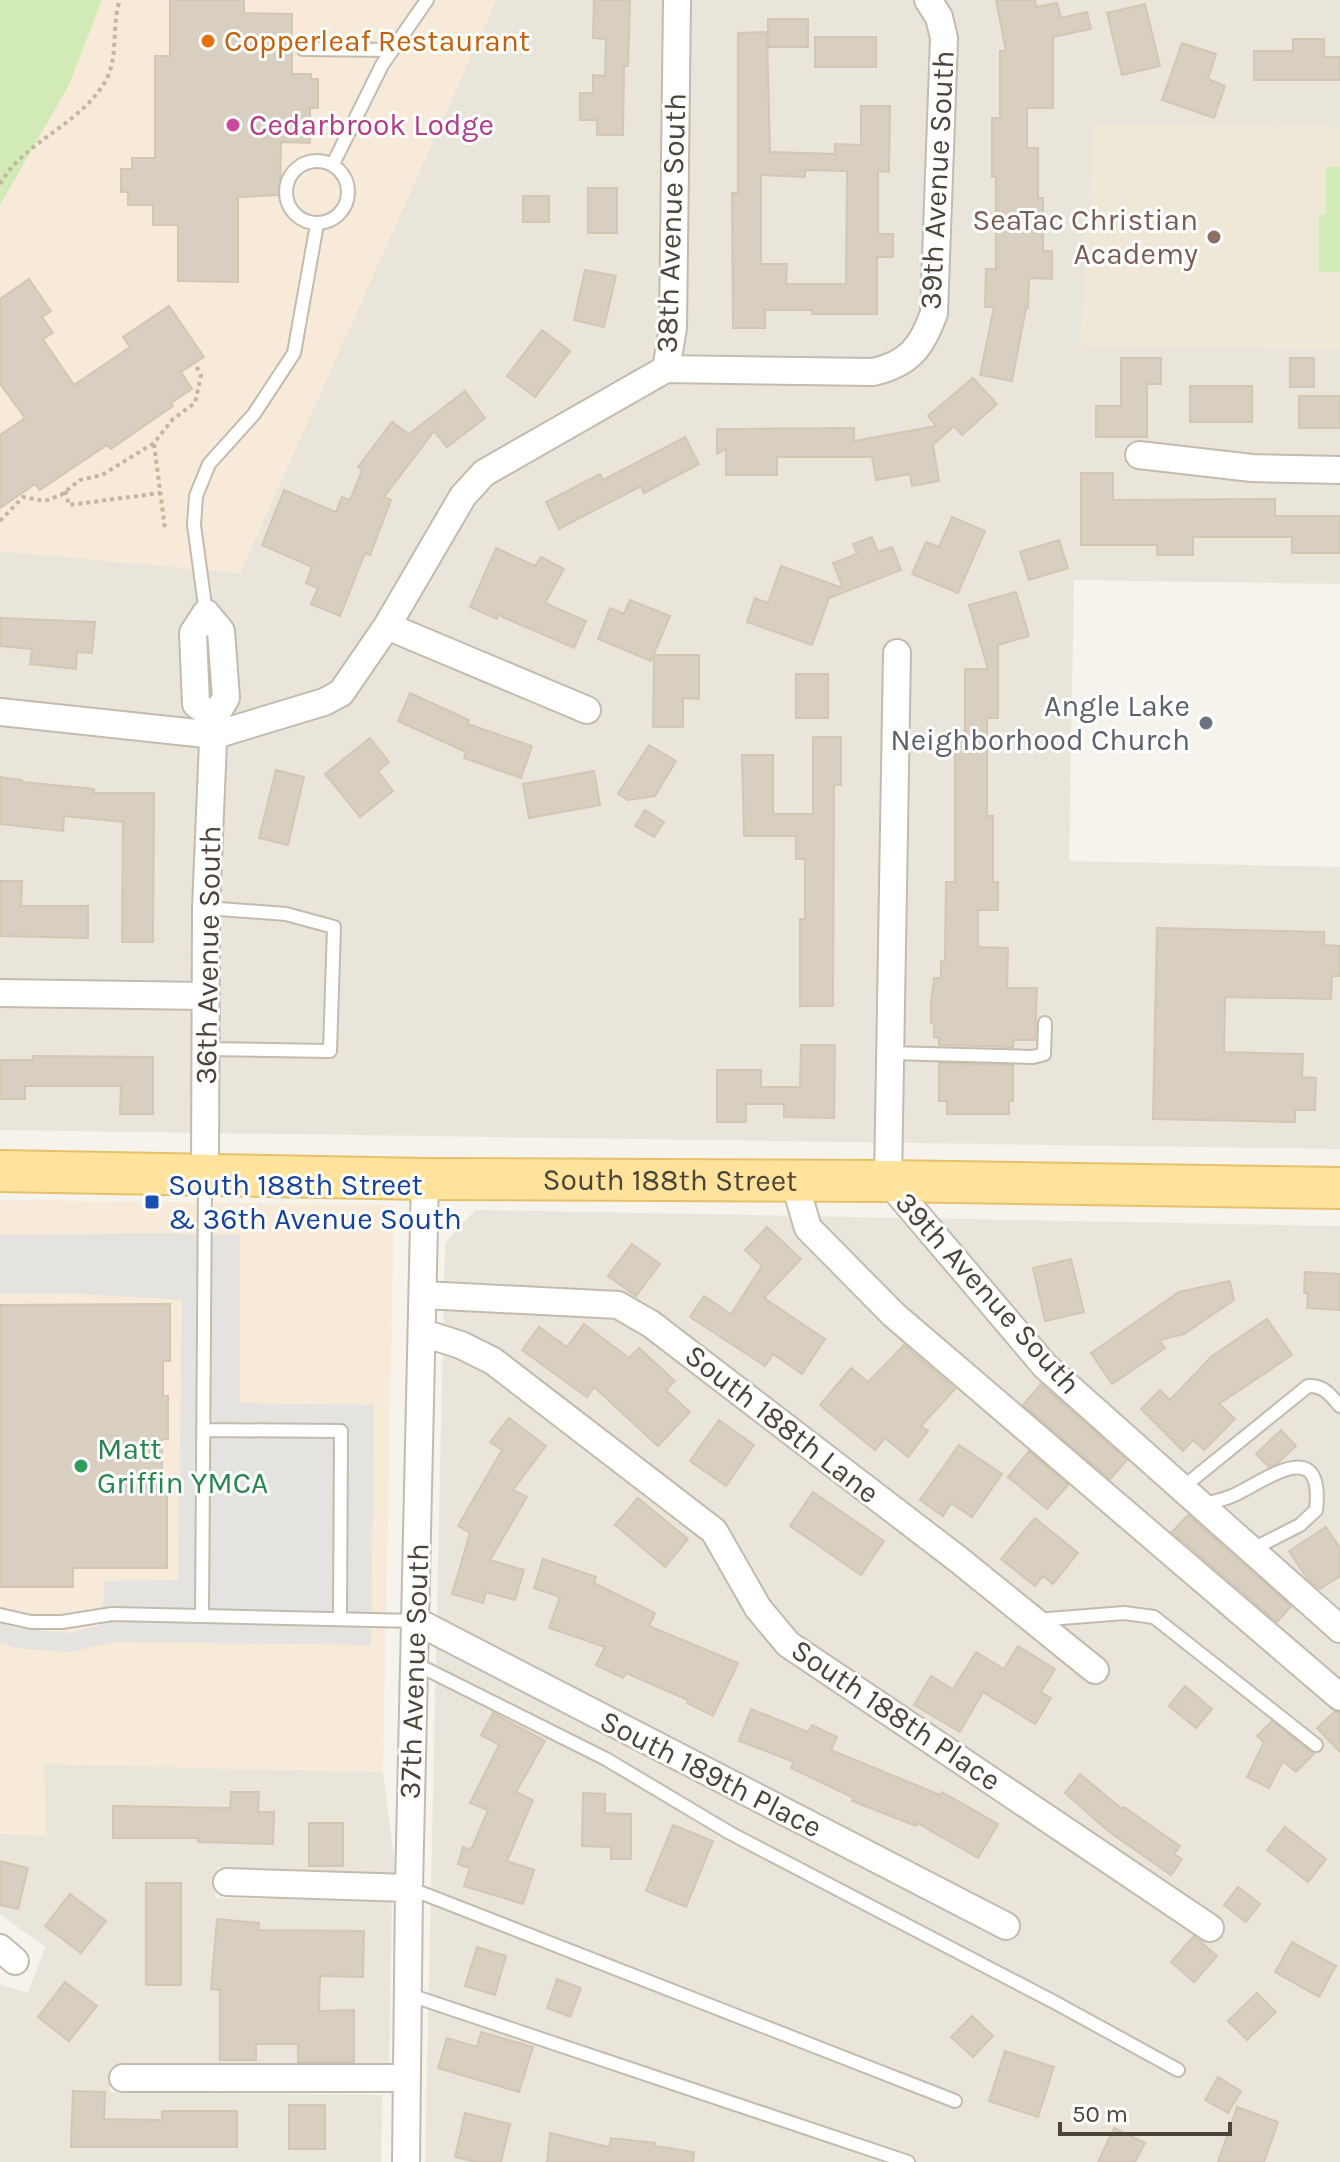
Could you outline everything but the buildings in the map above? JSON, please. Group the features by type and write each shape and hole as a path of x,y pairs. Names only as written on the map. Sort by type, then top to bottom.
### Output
{"main road":[{"name":"South 188th Street","path":"0,1171 425,1179 888,1181 1340,1188"}],"street":[{"name":"38th Avenue South","path":"215,726 324,702 341,693 387,626 463,496 484,473 666,369 673,328 677,0"},
{"name":"39th Avenue South","path":"666,369 873,372 893,367 909,357 926,336 934,313 944,38 939,17 928,0"},
{"path":"1139,455 1252,468 1340,470"},
{"path":"206,613 193,633 196,704 215,726"},
{"path":"387,626 587,710"},
{"name":"39th Avenue South","path":"897,653 888,1181 1045,1366 1340,1629"},
{"path":"0,712 215,726"},
{"name":"36th Avenue South","path":"205,1175 206,908 215,726"},
{"path":"0,993 205,996"},
{"name":"37th Avenue South","path":"406,2162 425,1179"},
{"path":"794,1181 808,1228 894,1315 1340,1697"},
{"name":"South 188th Lane","path":"424,1295 618,1305 663,1333 1095,1670"},
{"name":"South 188th Place","path":"423,1333 461,1345 493,1361 714,1531 758,1608 788,1644 1210,1928"},
{"name":"South 189th Place","path":"416,1621 1006,1926"},
{"path":"227,1882 409,1888"},
{"path":"123,2078 407,2078"}],"lane":[{"path":"333,164 375,77 427,0"},
{"path":"303,49 392,50"},
{"path":"317,224 294,213 287,202 287,185 296,169 306,163 333,164"},
{"path":"317,224 341,213 346,202 347,184 333,164"},
{"path":"206,613 194,525 196,496 209,464 254,414 294,353 317,224"},
{"path":"205,1049 330,1051 334,927 286,914 206,908"},
{"path":"890,1053 1033,1057 1044,1054 1045,1023"},
{"path":"202,1616 205,1175"},
{"path":"1192,1496 1308,1386 1317,1385 1325,1389 1340,1406"},
{"path":"203,1430 341,1431 340,1619"},
{"path":"1192,1496 1233,1496 1282,1469 1303,1469 1313,1477 1318,1492 1316,1510 1300,1525 1251,1550"},
{"path":"1032,1620 1124,1613 1154,1617 1316,1745"},
{"path":"0,1615 31,1622 62,1622 112,1614 416,1621"},
{"path":"414,1663 606,1759 730,1833 1178,2070"},
{"path":"409,1888 955,2101"},
{"path":"407,1994 908,2162"}],"path":[{"path":"0,184 17,161 88,106 108,77 113,56 115,14 120,0"},
{"path":"0,521 23,497 45,501 80,480 102,475 154,443 173,419 195,403 201,375 195,364"},
{"path":"154,443 165,529"},
{"path":"65,491 69,505 160,493"}],"shaded area":[{"path":"102,0 496,0 240,573 0,551 0,205 69,85"},
{"path":"496,0 1340,0 1340,128 1095,124 1081,346 1340,349 1340,584 1074,580 1069,861 1340,867 1340,1149 0,1130 0,551 240,573"},
{"name":"SeaTac Christian Academy","path":"1094,124 1340,128 1340,349 1081,346"},
{"path":"0,1200 394,1205 383,1772 44,1764 46,1835 0,1834"},
{"path":"475,1210 1340,1226 1340,2162 425,2162 445,1243"},
{"path":"0,1235 240,1235 240,1403 374,1405 371,1645 116,1642 69,1652 15,1648 0,1643 0,1623 16,1628 68,1633 101,1625 105,1581 178,1580 182,1300 80,1294 0,1294"},
{"path":"43,1764 383,1772 396,1873 217,1867 215,1898 392,1901 389,2065 112,2068 110,2092 382,2095 381,2162 0,2162 0,1983 28,1993 45,1947 0,1914 0,1834 46,1835"}],"green space":[{"path":"0,0 102,0 69,85 0,205"},
{"path":"1326,167 1340,167 1340,272 1319,272 1319,215 1326,214"}],"place":[{"name":"Copperleaf Restaurant","path":"208,41"},
{"name":"Cedarbrook Lodge","path":"233,125"},
{"name":"SeaTac Christian Academy","path":"1214,237"},
{"name":"Angle Lake Neighborhood Church","path":"1206,723"},
{"name":"South 188th Street & 36th Avenue South","path":"152,1202"},
{"name":"Matt Griffin YMCA","path":"81,1466"}]}
